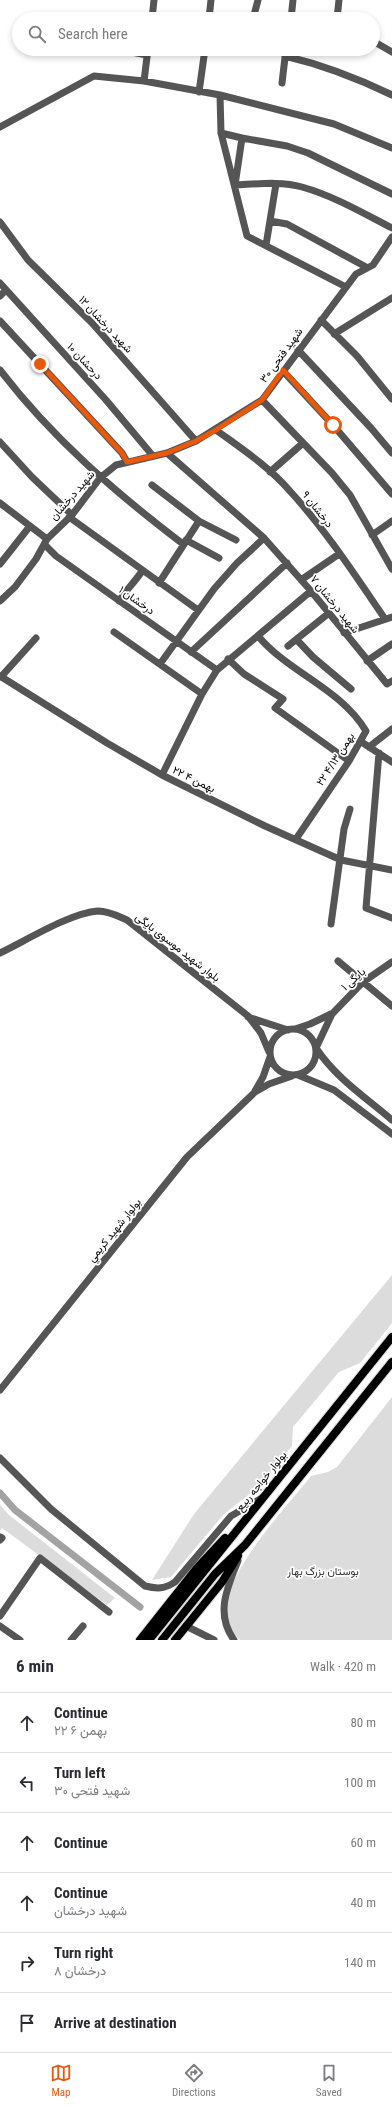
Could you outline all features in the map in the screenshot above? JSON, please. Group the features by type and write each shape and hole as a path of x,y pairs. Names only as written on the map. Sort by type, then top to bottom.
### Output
{"main road":[{"name":"بولوار خواجه ربیع","path":"150,1640 392,1337"},
{"path":"174,1640 222,1582 245,1545 392,1362"},
{"path":"140,1640 197,1568 246,1518"},
{"path":"162,1640 215,1574 245,1545"}],"street":[{"path":"153,12 154,0"},
{"path":"210,12 211,0"},
{"path":"255,12 258,0"},
{"path":"292,12 293,0"},
{"path":"338,12 339,0"},
{"path":"380,45 392,52"},
{"path":"144,81 147,56"},
{"path":"199,92 204,56"},
{"path":"282,83 286,56"},
{"path":"295,56 357,78 392,95"},
{"path":"0,127 94,76 144,81 220,95 334,124 392,148"},
{"path":"220,95 220,133 235,185 247,236 346,287"},
{"path":"220,133 287,146 308,153 392,194"},
{"path":"235,185 242,138"},
{"path":"235,185 276,184 301,187 331,197 392,228"},
{"path":"266,245 276,184"},
{"path":"270,221 287,224 366,267"},
{"name":"شهید درخشان ۱۲","path":"0,222 28,260 92,323 196,441"},
{"name":"شهید فتحی ۳۰","path":"196,441 216,430 262,400 320,320 356,274 372,265 377,260 392,237"},
{"name":"درحشان ۱۰","path":"0,283 106,400 153,456"},
{"path":"0,296 6,290"},
{"path":"334,334 392,298"},
{"path":"320,320 356,356 392,399"},
{"path":"0,321 122,453 127,462"},
{"path":"298,350 371,428 392,453"},
{"path":"0,370 42,420 100,478 185,542 219,558"},
{"path":"283,370 333,425 392,494"},
{"path":"262,400 350,495 392,569"},
{"name":"درخشان ۹","path":"216,430 270,472 289,490 389,618"},
{"name":"شهید درخشان","path":"0,601 15,587 46,542 70,516 100,478 116,465 167,453 196,441"},
{"path":"0,442 70,516 142,571 198,610"},
{"path":"270,472 303,443"},
{"name":"شهید درخشان ۷","path":"167,453 264,538 311,591 367,661 389,683"},
{"path":"152,485 199,520 236,540"},
{"name":"درخشان ۱","path":"0,503 30,526 46,542 119,601 217,670"},
{"path":"159,583 199,520"},
{"path":"372,535 392,521"},
{"path":"0,564 30,526"},
{"path":"160,664 214,589 238,562 264,538"},
{"path":"301,580 339,554"},
{"path":"191,652 287,563"},
{"path":"119,601 125,592 129,590 142,571"},
{"path":"162,775 202,694 217,670 311,591"},
{"path":"288,646 329,613"},
{"path":"344,633 389,618"},
{"path":"114,632 202,694"},
{"name":"۲۲ بهمن ۴/۱۳","path":"258,636 270,651 315,681 358,718 366,732 349,761 296,839"},
{"path":"1,676 36,638"},
{"path":"297,640 313,657 351,689"},
{"path":"367,661 392,644"},
{"path":"228,660 244,674 283,699 276,708 349,761"},
{"name":"۲۲ بهمن ۴","path":"1,676 107,743 162,775 265,826 341,860 370,867 392,870"},
{"path":"369,747 392,729"},
{"path":"360,741 392,762"},
{"path":"379,753 366,908 392,918"},
{"path":"331,924 341,860 344,829 350,809"},
{"name":"بلوار شهید موسوی بایگی","path":"0,953 80,914 100,911 111,913 132,924 248,1016 261,1034 270,1055"},
{"path":"338,961 392,1006"},
{"name":"بایگی ۱","path":"332,1014 363,982 392,962"},
{"path":"332,1014 310,1024 290,1029 275,1038 270,1055 278,1070 334,1090 392,1134"},
{"path":"295,1075 307,1071 314,1063 316,1048 332,1014"},
{"name":"بلوار شهید موسوی بایگی","path":"248,1016 290,1029"},
{"path":"290,1029 308,1034 326,1064 392,1120"},
{"name":"بولوار شهيد كريمي","path":"0,1390 187,1157 254,1092 263,1077 270,1055"},
{"name":"بولوار شهيد كريمي","path":"254,1092 269,1084 295,1075"},
{"path":"0,1458 51,1509 145,1586 152,1588 166,1588 175,1582 231,1516 262,1498"},
{"path":"234,1640 226,1624 223,1604 226,1590 245,1545"},
{"path":"0,1616 40,1558 109,1612"},
{"path":"0,1626 20,1640"},
{"path":"71,1640 83,1626"},
{"path":"186,1626 214,1640"}],"green space":[{"path":"392,1275 392,1323 360,1363 339,1372 293,1427 292,1446 256,1489 224,1514 171,1577 152,1580 194,1514"},
{"name":"بوستان بزرگ بهار","path":"392,1397 392,1640 240,1640 229,1627 226,1617 227,1600 244,1562 257,1543 311,1476 328,1472 337,1467"},
{"path":"0,1505 9,1515 115,1598 107,1605 2,1528 0,1531"}],"waterway":[{"path":"0,1493 15,1510 140,1607"}],"route":[{"path":"40,364 122,453 127,462 167,453 196,441 216,430 262,400 283,370 333,425"}]}
